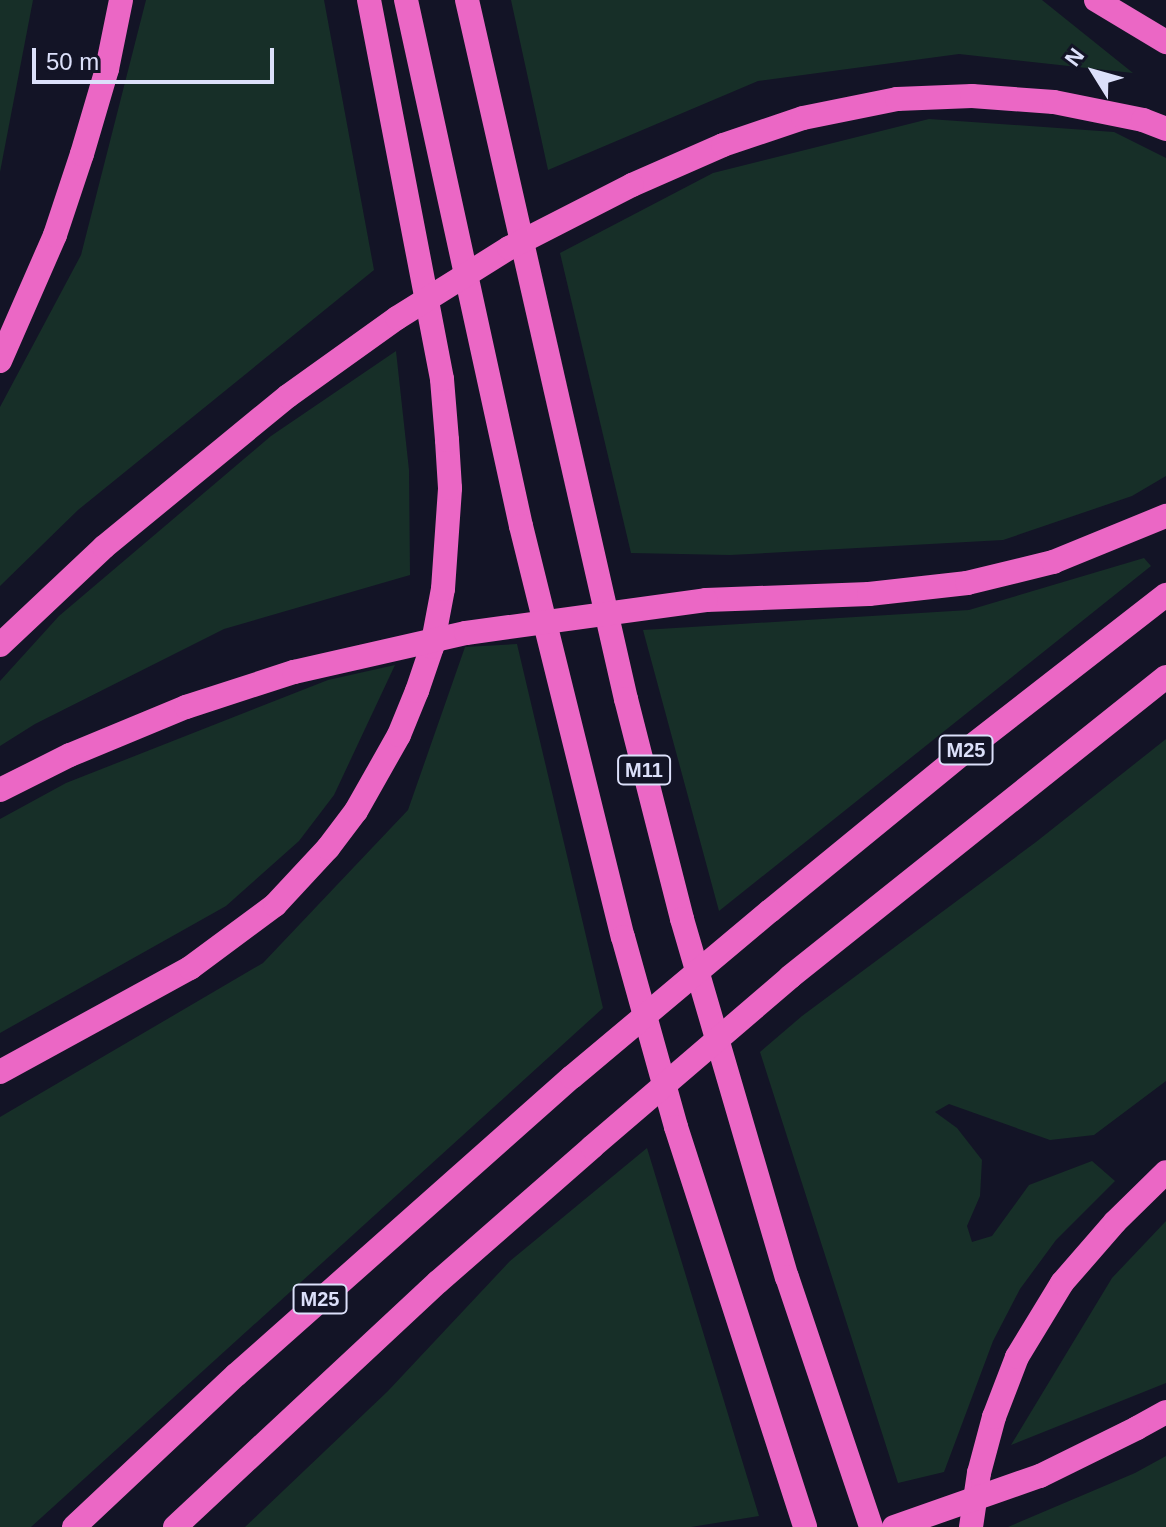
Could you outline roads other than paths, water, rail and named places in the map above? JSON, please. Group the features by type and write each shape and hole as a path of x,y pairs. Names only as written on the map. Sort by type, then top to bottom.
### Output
{"highway":[{"path":"0,361 34,286 73,181 107,69 121,0"},
{"path":"0,1072 190,968 275,905 311,867 356,811 399,735 417,691 432,647 443,589 450,488 447,440 442,379 369,0"},
{"name":"M11","path":"406,0 521,526 616,907 676,1127 805,1527"},
{"name":"M11","path":"467,0 608,626 682,919 787,1277 871,1527"},
{"path":"1096,0 1166,42"},
{"path":"0,645 104,547 288,396 397,318 509,248 632,185 723,145 803,118 897,99 972,96 1054,102 1143,120 1166,129"},
{"path":"0,790 70,755 186,707 294,672 466,633 706,600 869,594 967,583 1053,562 1166,516"},
{"name":"M25","path":"74,1527 236,1375 572,1077 976,743 1166,595"},
{"path":"175,1527 427,1293 790,977 1166,677"},
{"path":"971,1527 979,1473 994,1417 1017,1357 1062,1283 1115,1222 1166,1172"},
{"path":"894,1527 1040,1476 1166,1412"}]}
